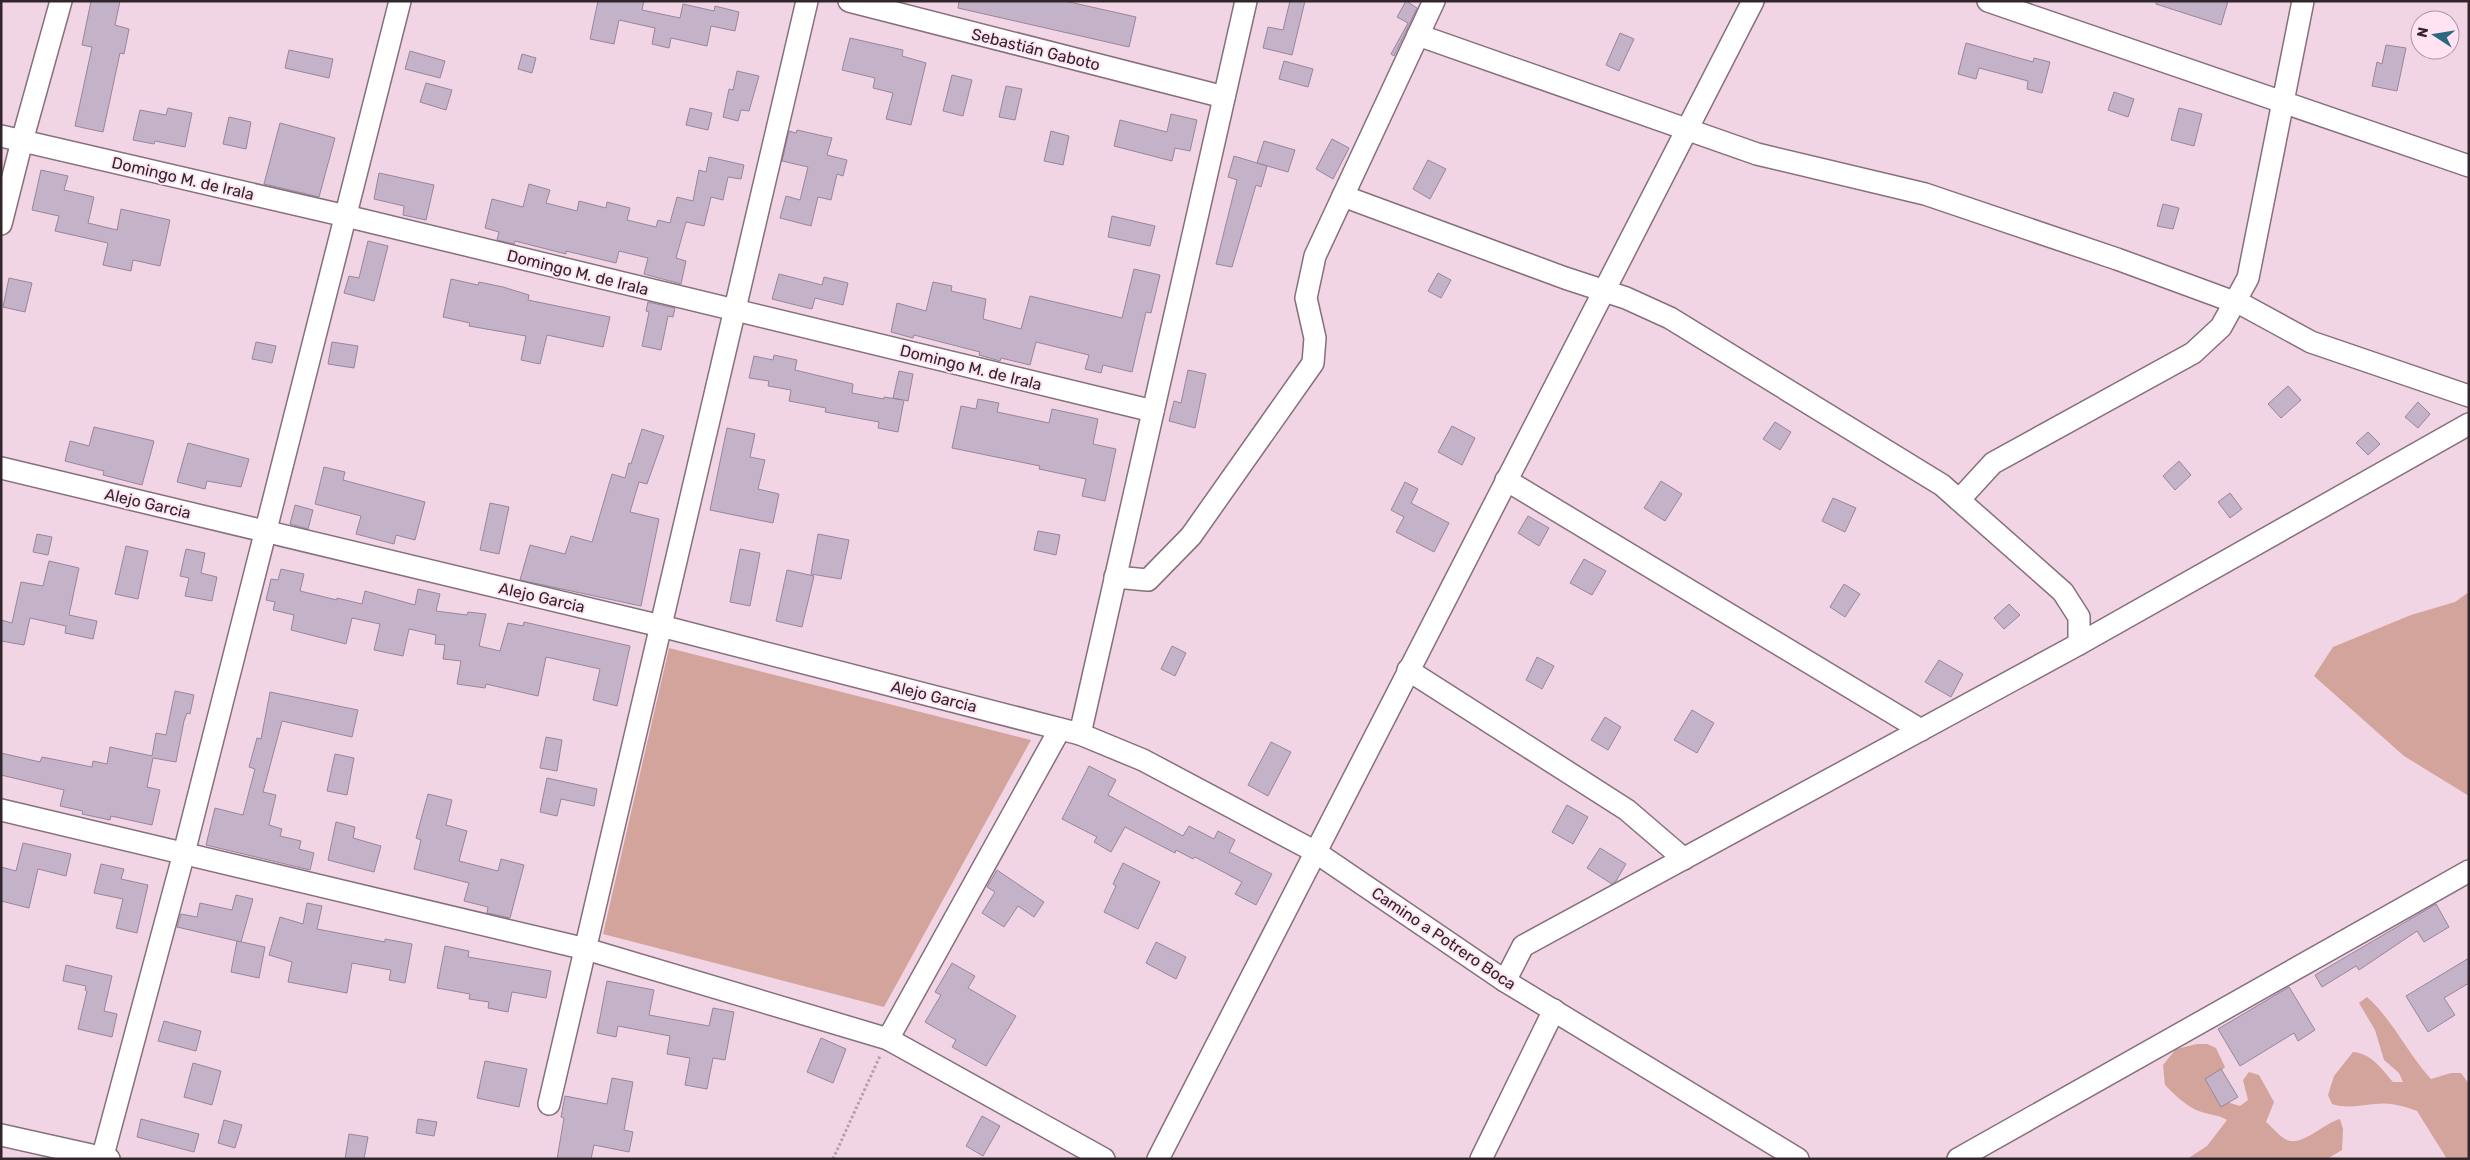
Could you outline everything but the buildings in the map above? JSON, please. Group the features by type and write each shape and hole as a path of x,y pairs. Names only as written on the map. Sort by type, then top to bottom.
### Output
{"street":[{"path":"1,224 22,141 62,1"},
{"path":"1,1135 105,1158 267,531 400,1"},
{"path":"549,1104 807,1"},
{"name":"Sebastián Gaboto","path":"848,1 1224,96"},
{"path":"1080,734 1246,1"},
{"path":"1115,578 1148,580 1191,536 1313,363 1315,338 1306,298 1308,280 1315,256 1434,1"},
{"path":"1158,1159 1314,851 1753,1"},
{"path":"1988,1 2469,166"},
{"path":"1959,500 1993,463 2193,353 2221,327 2248,278 2304,1"},
{"path":"1418,35 1757,154 1925,194 2117,259 2234,302 2311,342 2469,396"},
{"name":"Domingo M. de Irala","path":"1,136 346,216 1153,411"},
{"path":"1343,196 1626,298 1670,318 1942,485 2063,592 2079,617 2079,644"},
{"path":"1505,981 1524,946 2079,644 2469,424"},
{"name":"Alejo Garcia","path":"1,468 661,626 1080,734"},
{"path":"1506,480 1921,730"},
{"path":"1408,670 1627,810 1684,859"},
{"path":"888,1040 1060,729"},
{"name":"Camino a Potrero Boca","path":"1080,734 1143,760 1314,851 1505,981 1798,1159"},
{"path":"1,810 586,949 888,1040 1104,1159"},
{"path":"1958,1159 2469,871"},
{"path":"1480,1159 1554,1010"}],"path":[{"path":"833,1159 888,1040"}],"shaded area":[{"path":"2469,592 2469,796 2404,756 2314,676 2333,647 2411,615 2455,602"},
{"path":"669,648 1031,740 884,1007 603,934"},
{"path":"2367,997 2385,1016 2431,1079 2451,1073 2461,1073 2469,1084 2469,1159 2447,1159 2417,1111 2402,1106 2386,1104 2348,1106 2332,1104 2328,1095 2334,1076 2353,1052 2360,1053 2371,1059 2393,1082 2403,1082 2399,1073 2384,1060 2375,1030 2359,1003"},
{"path":"2197,1044 2207,1044 2216,1048 2225,1067 2211,1082 2220,1100 2240,1106 2248,1100 2243,1080 2249,1072 2259,1075 2274,1102 2266,1122 2279,1134 2287,1140 2299,1140 2340,1119 2343,1129 2342,1150 2327,1159 2187,1159 2207,1146 2227,1120 2192,1108 2165,1085 2163,1065 2176,1049"}]}
